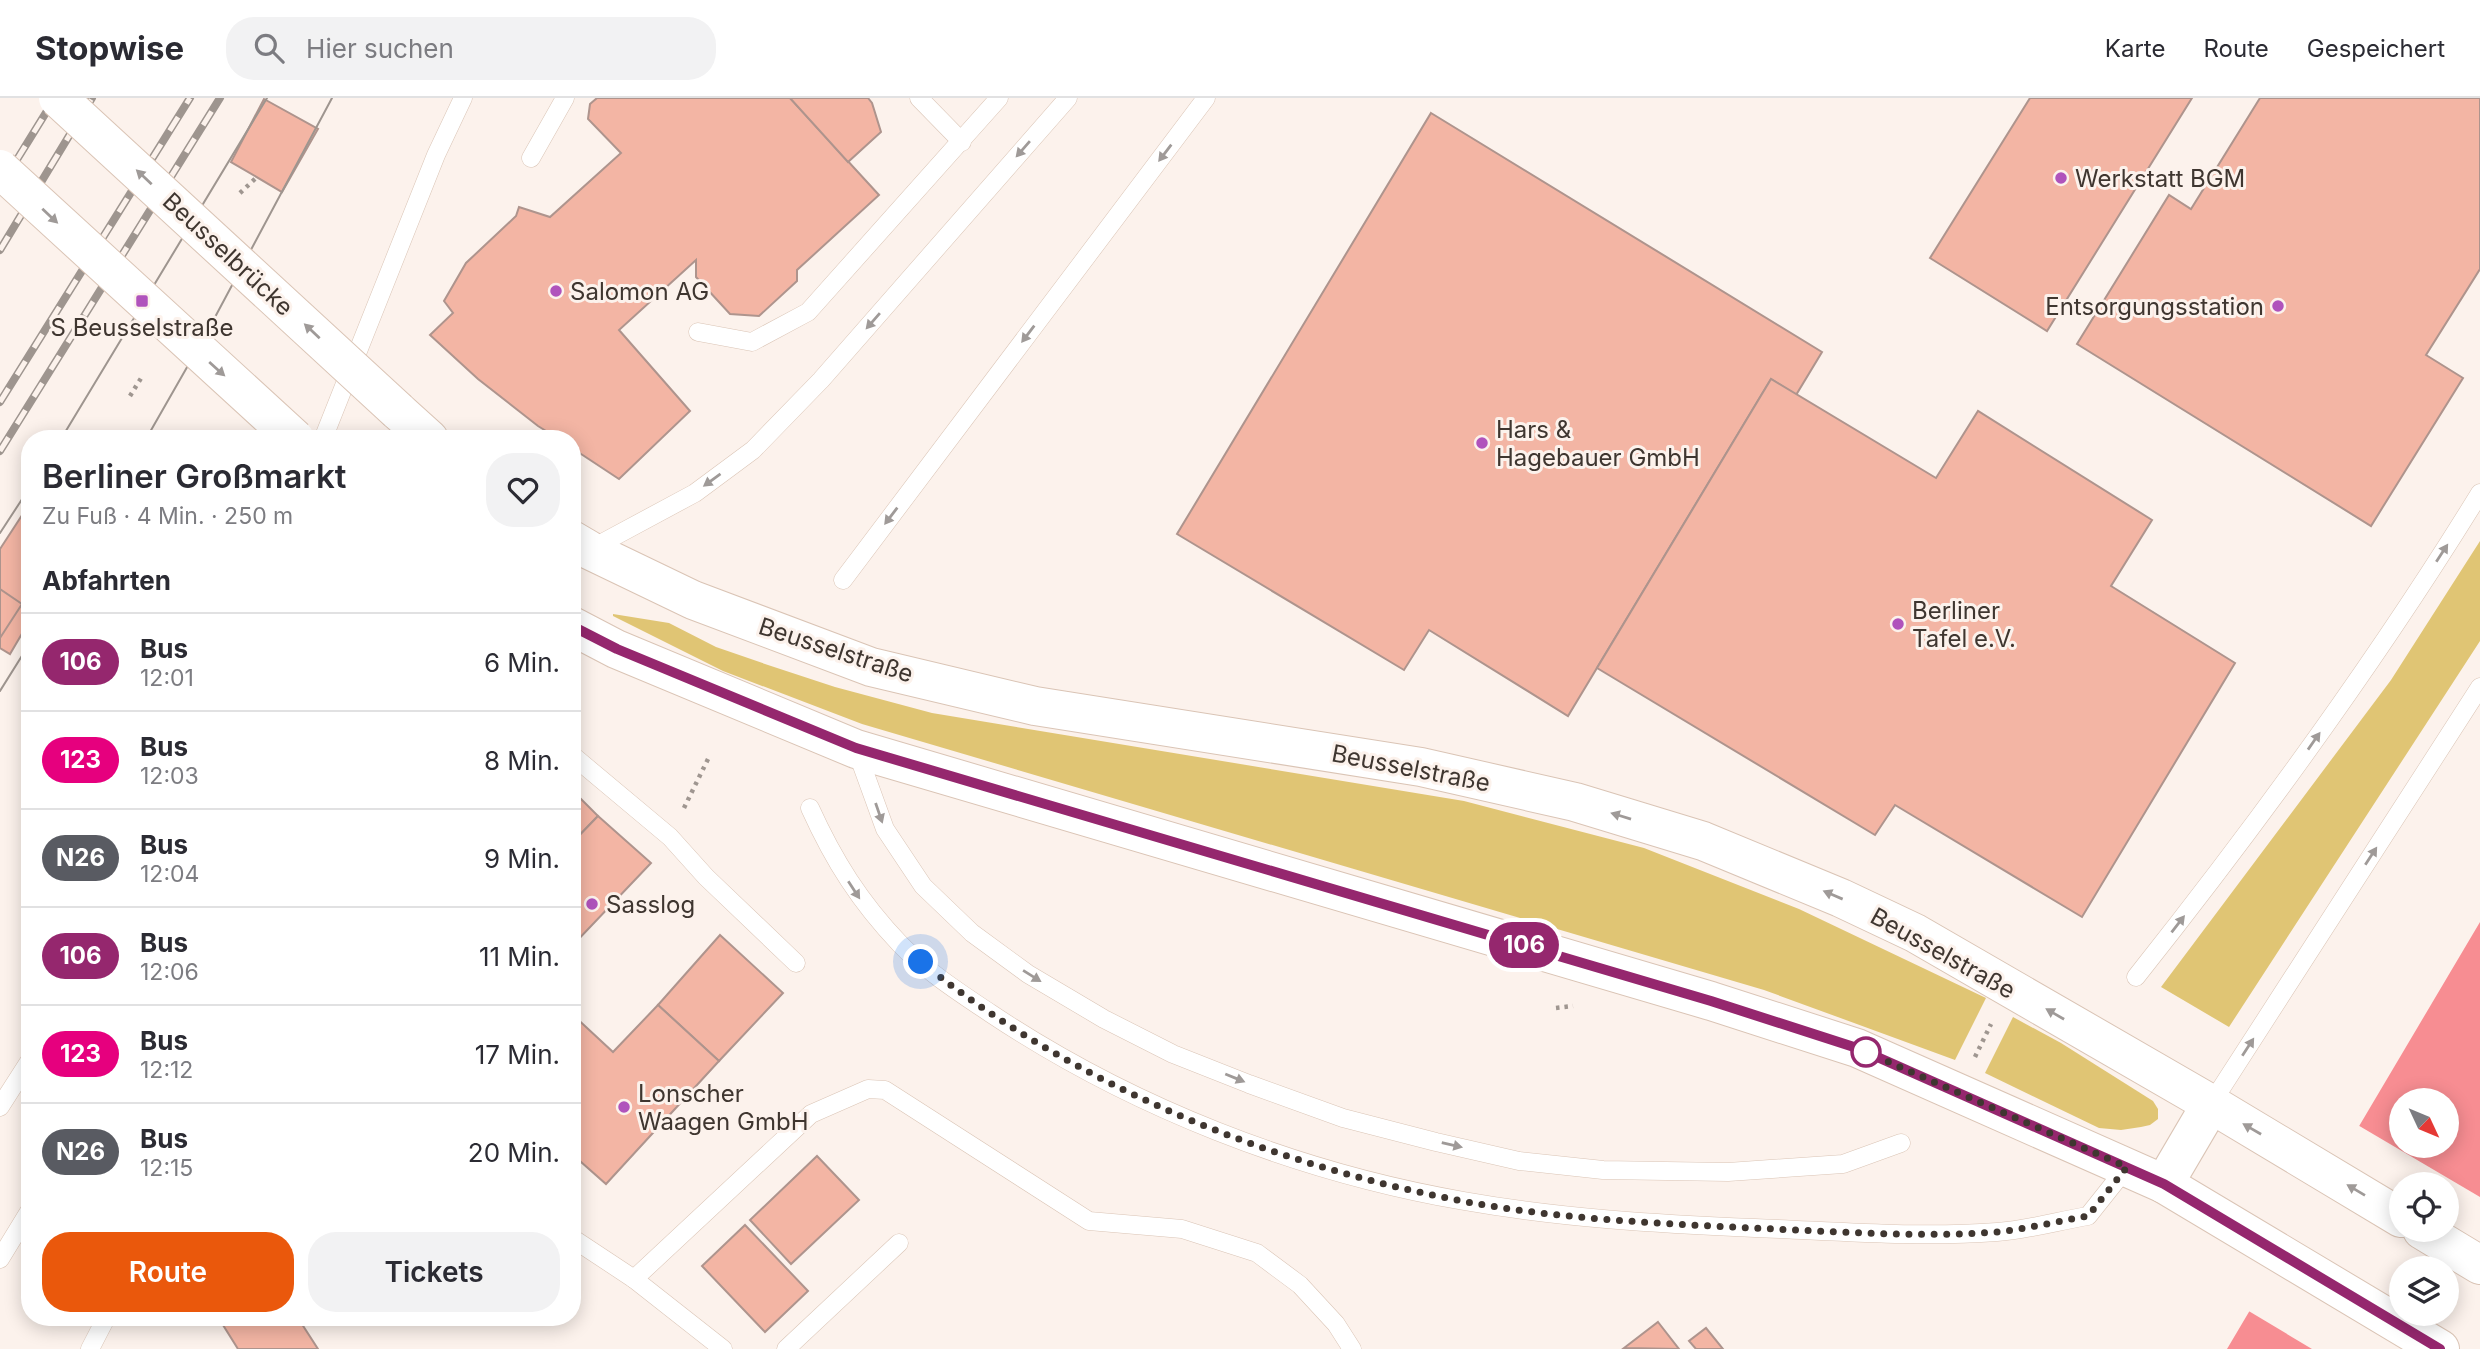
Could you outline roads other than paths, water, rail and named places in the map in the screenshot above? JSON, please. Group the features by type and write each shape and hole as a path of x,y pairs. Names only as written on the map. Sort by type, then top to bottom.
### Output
{"main road":[{"name":"Beusselbrücke","path":"58,98 419,430"},
{"path":"0,169 285,430"},
{"name":"Beusselstraße","path":"581,545 693,600 871,667 1035,706 1421,767 1575,802 1703,841 1841,898 1915,933 2389,1211"},
{"path":"581,631 617,649 856,748 1711,1001 1896,1065 2164,1184 2440,1349"},
{"path":"2164,1184 2211,1104"},
{"path":"2442,1242 2480,1265"}],"lane":[{"path":"327,430 436,155 463,98"},
{"path":"531,158 565,98"},
{"path":"919,98 962,142"},
{"path":"698,332 752,342 808,312 999,98"},
{"path":"581,545 695,493 753,450 821,380 1068,98"},
{"path":"843,580 1206,98"},
{"path":"2136,977 2310,748 2480,493"},
{"path":"2211,1104 2480,687"},
{"path":"856,748 885,829 923,886 972,933 1028,974 1104,1019 1173,1054 1249,1084 1343,1118 1436,1142 1519,1161 1603,1170 1728,1172 1843,1164 1901,1143"},
{"path":"581,763 670,837 706,877 796,963"},
{"path":"810,808 830,851 860,898 903,947 958,991 1056,1053 1178,1115 1265,1148 1353,1176 1464,1201 1619,1222 1904,1234 1998,1232 2088,1216 2127,1167"},
{"path":"0,1107 21,1074"},
{"path":"634,1279 811,1114 868,1089 885,1090 1089,1221 1182,1230 1257,1253 1300,1285 1336,1324 1352,1349"},
{"path":"0,1259 21,1225"},
{"path":"786,1349 899,1243"},
{"path":"581,1244 634,1279 723,1349"},
{"path":"90,1349 102,1326"}],"tram line":[{"path":"66,430 267,98"},
{"path":"151,430 206,334 332,98"},
{"path":"0,533 21,501"},
{"path":"0,691 21,657"}],"railway":[{"path":"0,187 55,98"},
{"path":"0,250 92,98"},
{"path":"0,402 190,98"},
{"path":"0,451 220,98"}],"place":[{"name":"Werkstatt BGM","path":"2061,178"},
{"name":"Salomon AG","path":"556,291"},
{"name":"S Beusselstraße","path":"142,301"},
{"name":"Entsorgungsstation","path":"2278,306"},
{"name":"Hars & Hagebauer GmbH","path":"1482,443"},
{"name":"Berliner Tafel e.V.","path":"1898,624"},
{"name":"Sasslog","path":"592,904"},
{"name":"Lonscher Waagen GmbH","path":"624,1107"}]}
